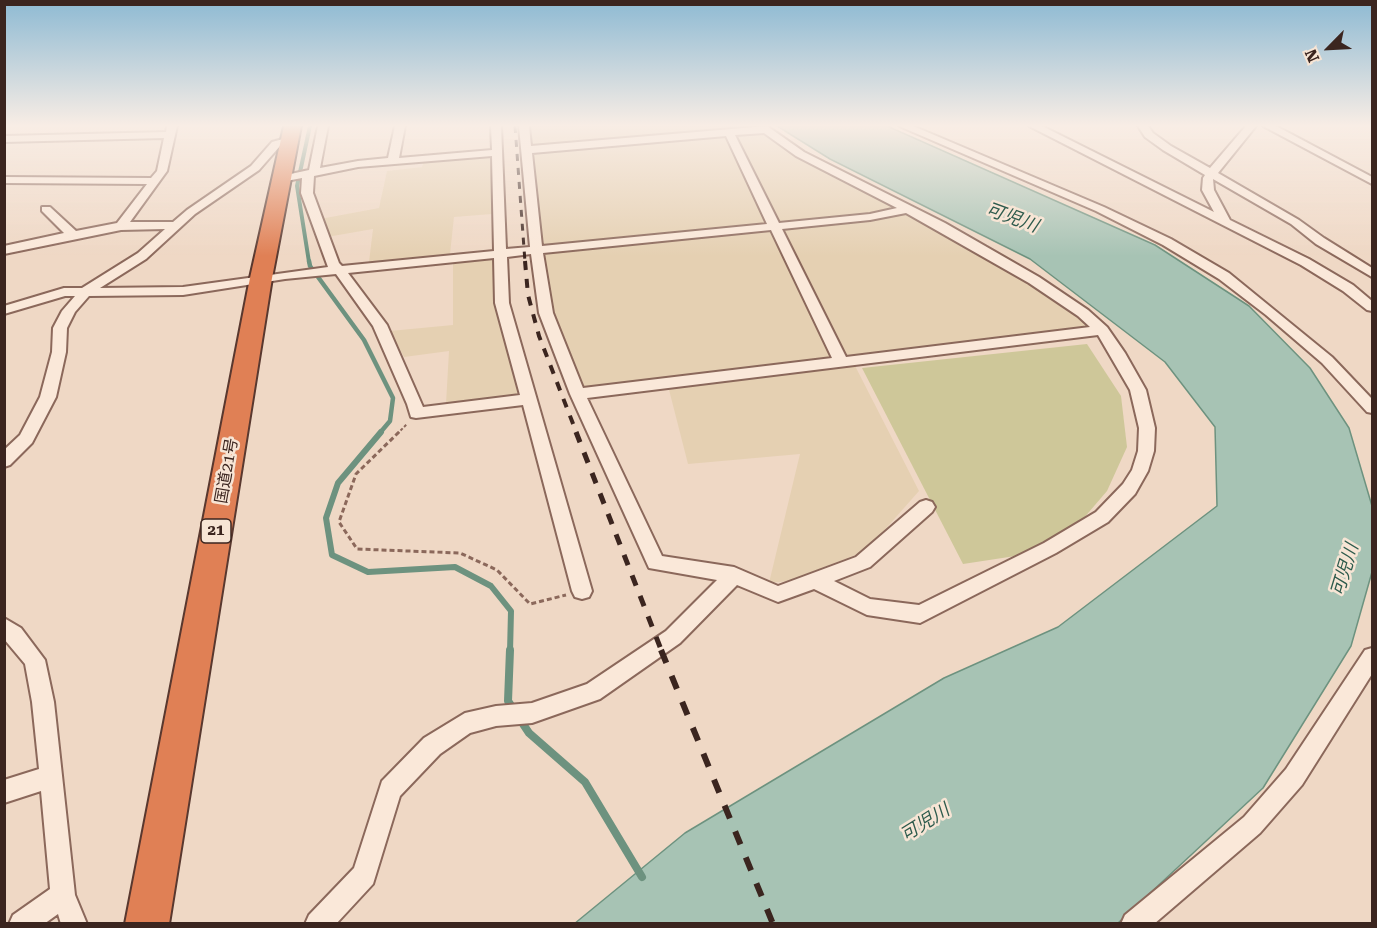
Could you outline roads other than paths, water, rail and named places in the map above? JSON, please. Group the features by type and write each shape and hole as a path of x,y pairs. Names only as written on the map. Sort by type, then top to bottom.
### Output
{"highway":[{"name":"国道21号","path":"147,924 261,278 283,169"}],"street":[{"path":"121,226 162,169"},
{"path":"4,461 26,439 37,421 48,397 60,352 60,328 69,311 86,291 141,256 191,212 253,169"},
{"path":"313,169 307,179 307,194 333,265 340,270 380,325 415,404 416,413 529,399"},
{"path":"281,179 331,169"},
{"path":"497,169 502,303 582,591"},
{"path":"528,169 536,250 546,313 578,394 656,563 734,574 778,594 863,562 926,507"},
{"path":"747,169 841,362"},
{"path":"815,580 867,607 920,614 1050,549 1102,517 1129,489 1140,471 1146,451 1147,428 1138,390 1118,353 1102,330 1083,313 1034,280 941,226 830,169"},
{"path":"1006,169 1100,209 1167,242 1224,276 1271,312 1327,360 1372,408"},
{"path":"1122,169 1305,262 1348,288 1372,307"},
{"path":"1204,169 1295,222 1320,241 1372,273"},
{"path":"1216,169 1208,178 1208,190 1224,220"},
{"path":"1350,169 1372,181"},
{"path":"4,180 156,181"},
{"path":"46,209 73,235"},
{"path":"4,310 48,295 86,291 183,291 261,278 870,217 907,209"},
{"path":"4,250 121,226 178,225"},
{"path":"578,394 1102,330"},
{"path":"318,924 364,875 390,789 432,746 465,724 496,716 532,713 593,692 673,637 734,574"},
{"path":"4,627 14,634 35,660 44,702 63,895 74,924"},
{"path":"1134,924 1252,825 1294,777 1372,657"},
{"path":"4,792 50,776"},
{"path":"22,924 63,895"}],"water":[{"name":"可児川","path":"851,169 985,169 1155,245 1249,306 1310,368 1349,428 1372,506 1372,572 1351,646 1263,788 1118,923 574,924 685,833 944,678 1058,627 1217,506 1215,427 1165,362 1030,259"}],"waterway":[{"path":"301,169 297,186 309,262"},
{"path":"309,261 310,266 364,340 393,398 390,421 379,434"},
{"path":"381,432 338,483 326,518 332,555 368,572 455,567 491,586 511,611 510,652"},
{"path":"510,650 508,701 514,710"},
{"path":"519,718 529,733 585,782 642,877"}],"railway":[{"path":"518,169 525,262"},
{"path":"525,261 528,295 539,336 577,434"},
{"path":"576,432 662,652"},
{"path":"661,650 773,924"}]}
